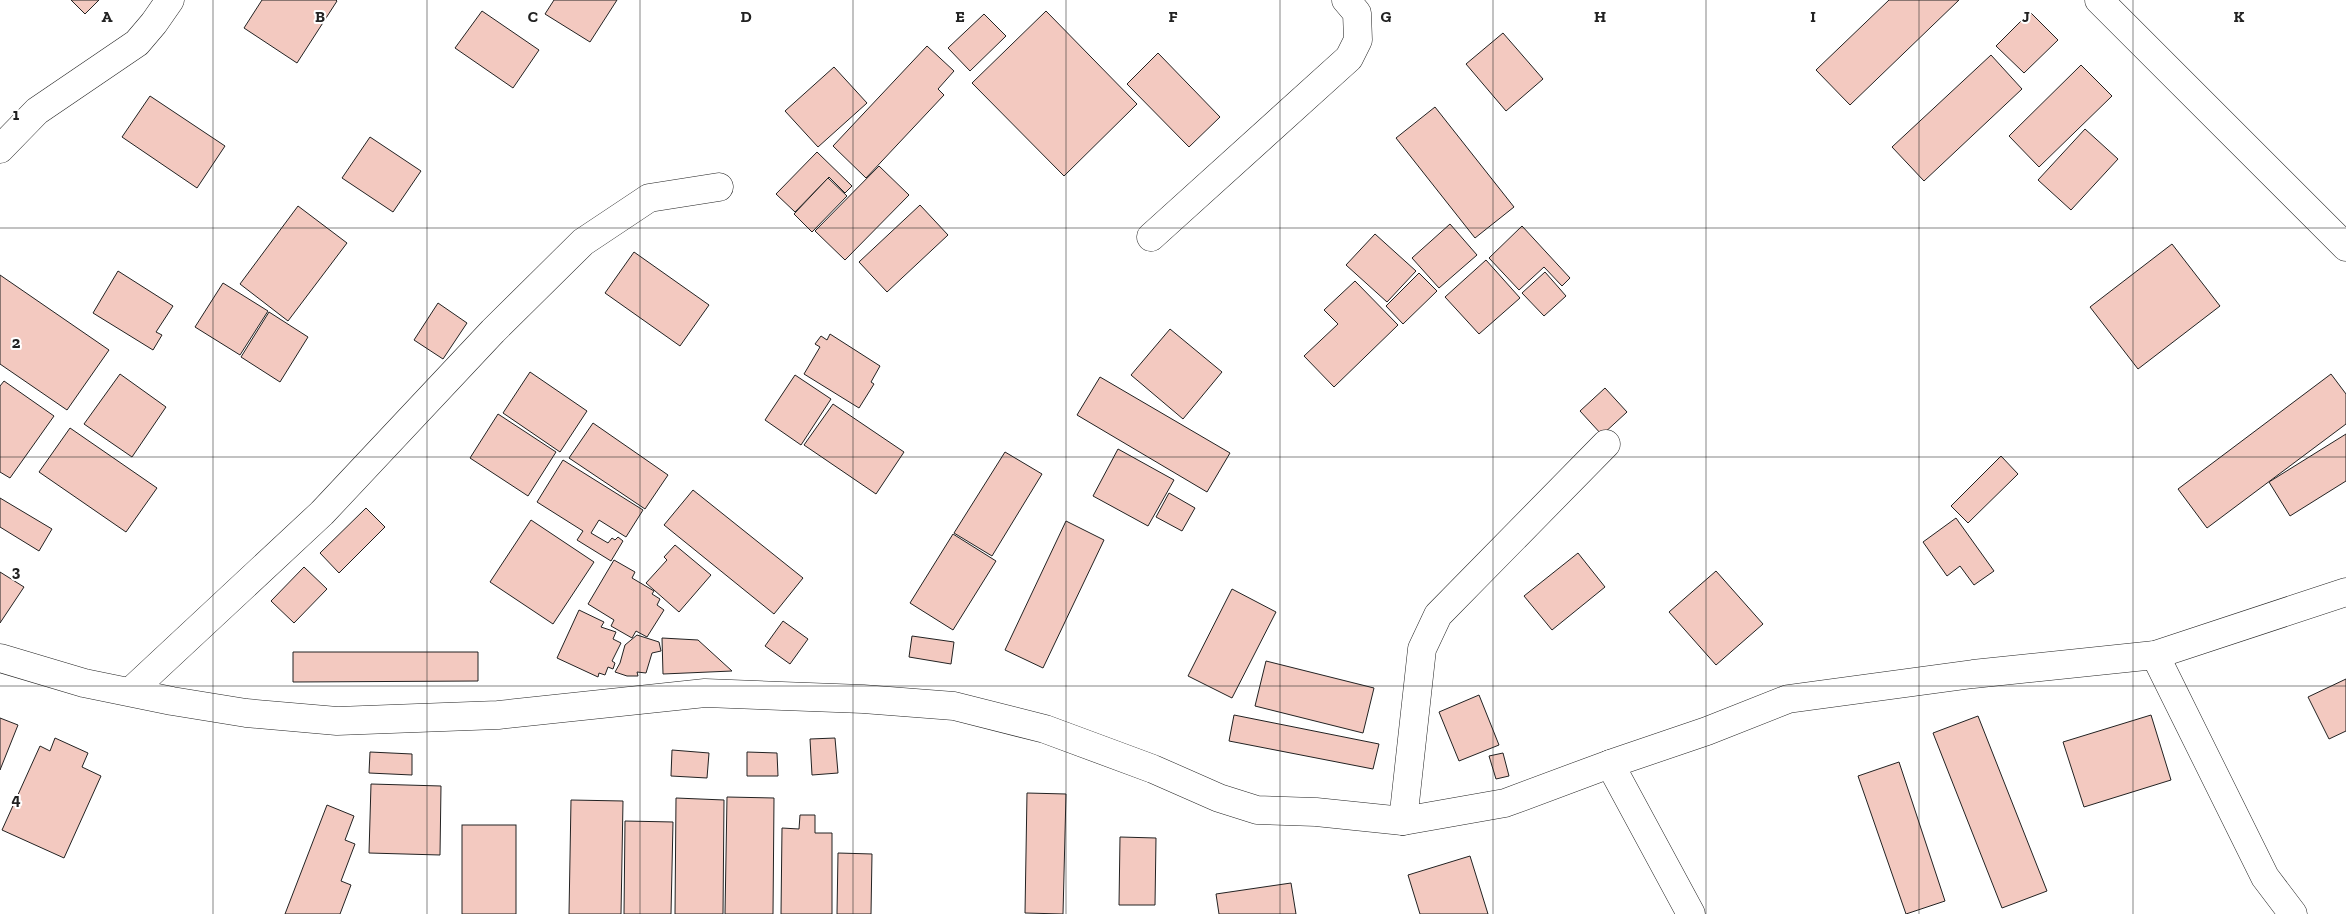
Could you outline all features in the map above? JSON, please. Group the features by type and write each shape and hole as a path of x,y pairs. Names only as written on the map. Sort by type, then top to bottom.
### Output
{"street":[{"path":"0,149 37,111 137,43 154,24 170,0"},
{"path":"1151,237 1349,58 1358,40 1356,13 1346,0"},
{"path":"2099,0 2346,246"},
{"path":"130,691 322,513 493,332 583,242 649,198 719,187"},
{"path":"1403,821 1422,649 1438,615 1606,444"},
{"path":"0,658 84,683 172,700 246,712 337,721 498,715 705,693 863,699 954,706 1045,729 1153,769 1219,798 1257,810 1316,812 1403,821 1505,803 1706,731 1788,699 1972,674 2155,656 2346,592"},
{"path":"2155,656 2265,877 2293,914"},
{"path":"1610,764 1692,914"}],"building":[{"path":"71,0 99,0 85,14"},
{"path":"262,0 337,1 297,63 244,28"},
{"path":"554,0 617,0 590,42 545,14"},
{"path":"1889,0 1959,0 1850,105 1816,70"},
{"path":"482,11 539,50 513,88 455,48"},
{"path":"1046,11 1137,104 1064,176 972,83"},
{"path":"2030,12 2058,40 2024,73 1996,46"},
{"path":"984,14 1006,36 970,71 948,48"},
{"path":"1503,33 1543,79 1506,111 1466,64"},
{"path":"927,46 954,71 938,89 944,95 866,178 833,146"},
{"path":"1158,53 1220,117 1189,147 1127,84"},
{"path":"1991,55 2022,89 1924,181 1892,147"},
{"path":"2081,65 2112,96 2039,167 2009,136"},
{"path":"834,67 867,103 818,147 785,111"},
{"path":"150,96 225,146 197,188 122,137"},
{"path":"1435,107 1514,207 1475,238 1396,138"},
{"path":"2085,129 2118,159 2071,210 2038,180"},
{"path":"370,137 421,171 393,212 342,178"},
{"path":"817,152 852,186 845,193 829,177 795,212 776,194"},
{"path":"879,166 909,195 845,260 815,231"},
{"path":"828,178 847,196 812,232 794,214"},
{"path":"920,205 948,235 887,292 859,262"},
{"path":"298,206 347,243 288,321 240,284"},
{"path":"1450,224 1477,255 1439,288 1412,258"},
{"path":"1522,226 1570,278 1562,286 1544,267 1519,290 1489,258"},
{"path":"1375,234 1416,271 1387,302 1346,265"},
{"path":"2172,244 2220,306 2138,369 2090,307"},
{"path":"634,252 709,305 680,346 605,293"},
{"path":"1486,260 1520,298 1479,334 1445,297"},
{"path":"118,271 173,306 156,332 162,335 153,350 93,313"},
{"path":"1545,272 1566,296 1544,316 1522,293"},
{"path":"1419,273 1437,291 1403,324 1386,306"},
{"path":"0,275 109,350 67,410 0,364"},
{"path":"1355,281 1398,325 1334,387 1304,356 1338,324 1324,310"},
{"path":"223,283 268,311 240,355 195,327"},
{"path":"438,303 467,323 443,359 414,340"},
{"path":"269,312 308,337 280,382 241,357"},
{"path":"1170,329 1222,372 1183,419 1131,375"},
{"path":"830,334 880,366 871,382 874,384 859,408 804,374 820,347 815,344 821,336 827,340"},
{"path":"530,372 587,411 560,452 503,413"},
{"path":"120,374 166,407 132,457 84,424"},
{"path":"2331,374 2346,394 2346,424 2207,528 2178,489"},
{"path":"795,375 831,399 801,445 765,420"},
{"path":"1100,377 1230,453 1207,492 1077,415"},
{"path":"4,381 54,416 10,478 0,472 0,386"},
{"path":"1605,388 1627,412 1602,435 1580,411"},
{"path":"833,404 904,452 876,494 804,445"},
{"path":"498,414 556,452 528,496 470,458"},
{"path":"593,423 668,475 645,509 569,458"},
{"path":"70,428 157,488 126,532 39,472"},
{"path":"2346,434 2346,481 2290,516 2269,482"},
{"path":"1118,449 1174,480 1148,526 1093,496"},
{"path":"1005,452 1042,474 992,556 954,533"},
{"path":"2001,456 2018,474 1968,523 1951,506"},
{"path":"563,460 643,510 626,537 599,520 591,533 608,543 612,538 615,540 618,537 623,541 611,561 577,540 583,531 537,502"},
{"path":"693,490 803,578 774,614 664,525"},
{"path":"1169,493 1195,508 1182,531 1156,517"},
{"path":"0,498 52,529 39,551 0,527"},
{"path":"366,508 385,527 339,573 320,553"},
{"path":"1956,518 1994,571 1974,585 1960,566 1947,576 1923,542"},
{"path":"531,520 594,562 553,624 490,582"},
{"path":"1066,521 1104,540 1043,668 1005,650"},
{"path":"953,534 996,561 953,630 910,603"},
{"path":"675,545 711,575 679,612 646,583 667,560 664,557"},
{"path":"1578,553 1605,587 1552,630 1524,596"},
{"path":"614,560 635,572 632,578 654,591 652,594 660,599 657,605 664,610 647,637 636,631 632,638 611,626 614,620 588,604"},
{"path":"304,567 327,589 294,623 271,601"},
{"path":"1716,571 1763,624 1716,665 1669,612"},
{"path":"0,572 24,587 0,623"},
{"path":"1232,589 1276,612 1232,698 1188,676"},
{"path":"579,610 604,622 601,627 616,632 613,639 621,643 612,661 615,663 613,669 608,667 605,675 599,673 598,677 557,658"},
{"path":"783,621 808,639 790,664 765,646"},
{"path":"637,635 659,642 661,651 652,653 646,673 637,672 638,676 627,676 615,672 620,663 625,645"},
{"path":"912,636 954,642 951,664 909,657"},
{"path":"662,638 698,640 732,671 663,674"},
{"path":"293,652 478,652 478,681 293,682"},
{"path":"1266,661 1374,688 1363,733 1255,706"},
{"path":"2346,679 2346,731 2329,739 2308,697"},
{"path":"1479,695 1499,745 1459,761 1439,712"},
{"path":"1234,715 1379,744 1373,769 1229,741"},
{"path":"2151,715 2171,780 2084,807 2063,742"},
{"path":"1978,716 2047,891 2002,908 1933,733"},
{"path":"0,718 18,725 0,770"},
{"path":"55,738 88,753 82,767 101,776 64,858 2,830 40,746 50,751"},
{"path":"835,738 838,773 812,775 810,739"},
{"path":"672,750 709,753 707,778 671,776"},
{"path":"370,752 412,754 412,775 369,773"},
{"path":"747,752 777,753 778,776 747,776"},
{"path":"1503,753 1509,776 1496,779 1489,756"},
{"path":"1899,762 1945,901 1906,914 1858,776"},
{"path":"371,784 441,786 440,855 369,853"},
{"path":"1027,793 1066,794 1063,914 1025,913"},
{"path":"727,797 774,798 773,914 725,914"},
{"path":"676,798 724,800 723,914 675,914"},
{"path":"571,800 623,801 621,914 569,914"},
{"path":"327,805 354,816 345,840 355,844 341,881 351,885 340,914 285,914"},
{"path":"800,815 815,815 815,833 832,833 832,914 781,914 782,828 799,829"},
{"path":"625,821 673,822 671,914 624,914"},
{"path":"462,825 516,825 516,914 462,914"},
{"path":"1120,837 1156,838 1155,905 1119,905"},
{"path":"838,853 872,854 871,914 837,914"},
{"path":"1470,856 1488,914 1420,914 1408,875"},
{"path":"1291,883 1296,914 1219,914 1216,894"}]}
